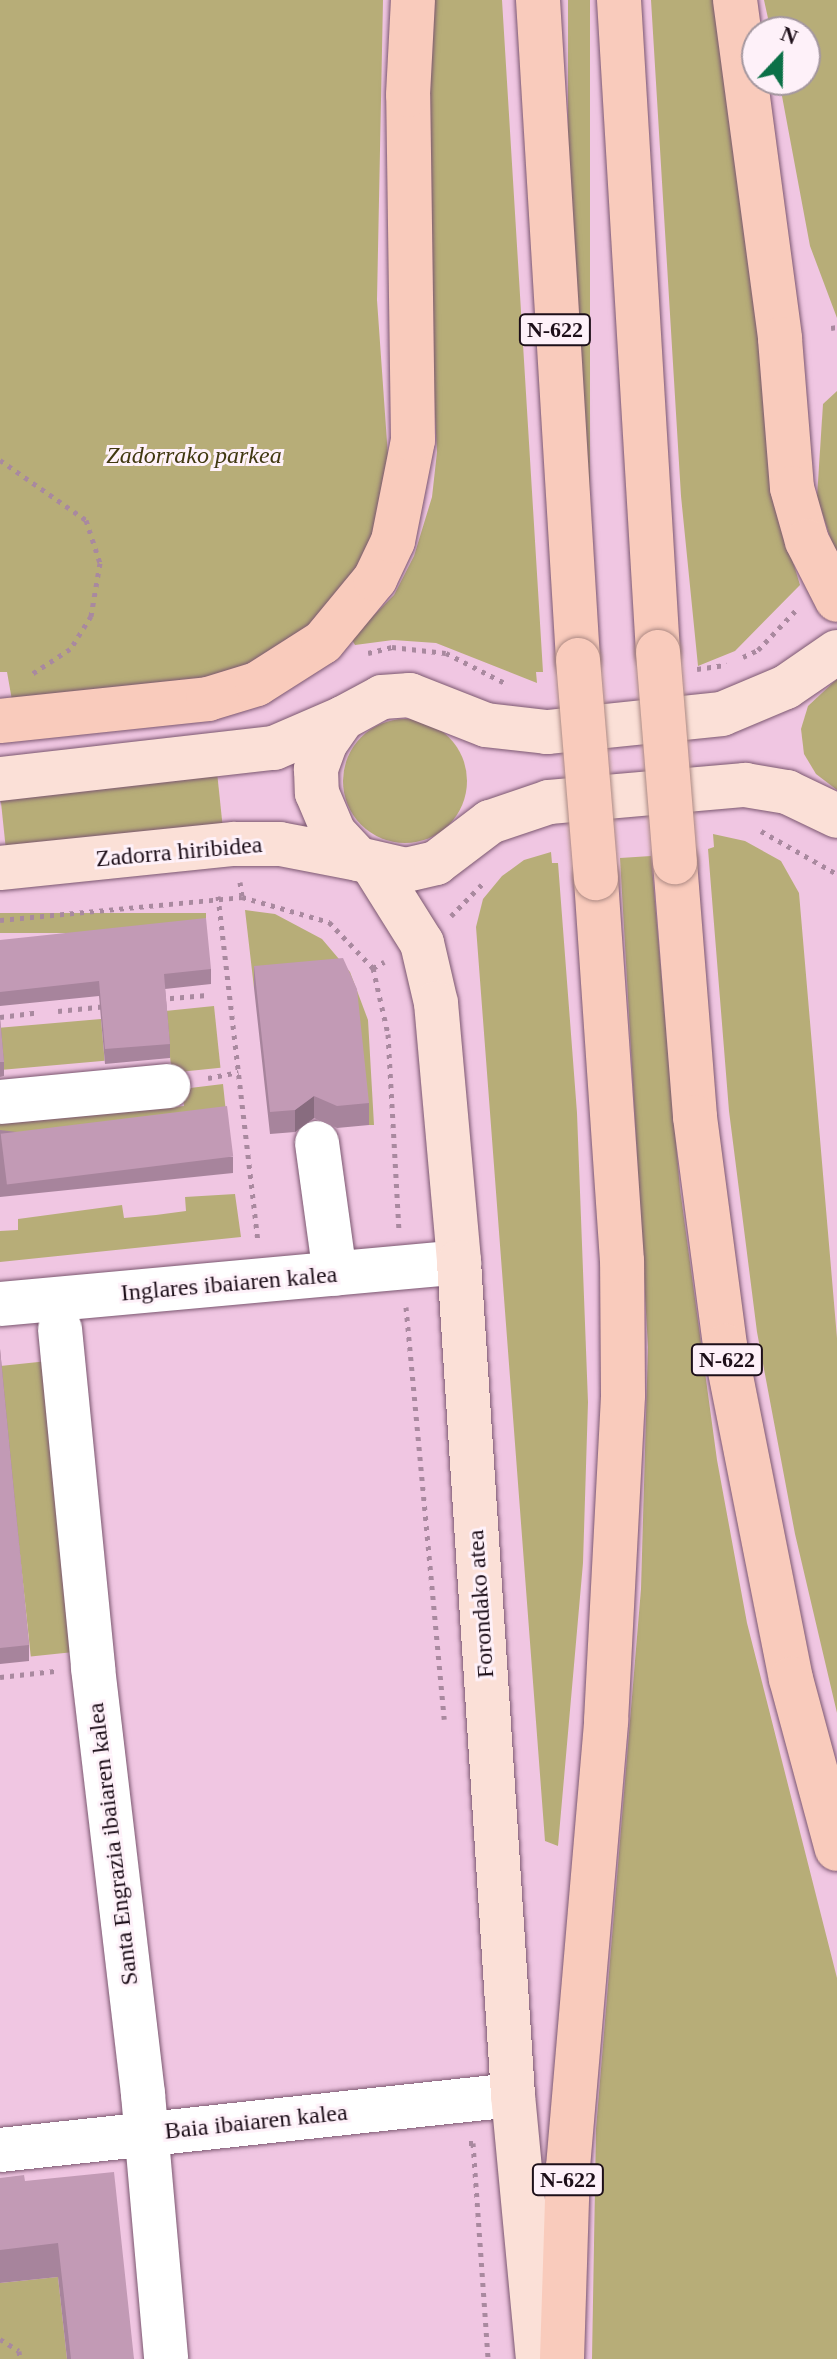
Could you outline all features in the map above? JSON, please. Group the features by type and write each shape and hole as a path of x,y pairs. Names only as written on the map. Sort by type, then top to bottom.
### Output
{"highway":[{"path":"0,721 208,699 257,684 323,642 375,579 397,528 413,440 408,172 413,0"},
{"name":"N-622","path":"538,0 578,660 621,1245 623,1395 606,1721 568,2167 562,2359"},
{"name":"N-622","path":"619,0 658,652 695,1117 722,1333 775,1604 837,1849"},
{"path":"735,0 780,339 792,488 807,541 837,600"}],"main road":[{"path":"0,779 274,748 343,718 373,701 410,695 514,732 722,714 786,687 837,652"},
{"name":"Forondako atea","path":"343,718 325,744 316,769 317,793 334,833 366,862 422,943 434,991 459,1262 513,2095 538,2359"},
{"name":"Zadorra hiribidea","path":"0,868 234,844 280,844 406,870 436,863 490,822 549,802 756,785 787,792 837,816"}],"street":[{"path":"0,1102 168,1086"},
{"path":"317,1143 335,1274"},
{"name":"Inglares ibaiaren kalea","path":"0,1304 459,1262"},
{"name":"Santa Engrazia ibaiaren kalea","path":"60,1329 93,1668 146,2135 166,2359"},
{"name":"Baia ibaiaren kalea","path":"0,2150 513,2095"}],"path":[{"path":"0,460 86,520 100,563 91,616 70,649 40,671 17,678"},
{"path":"755,828 837,874"},
{"path":"218,896 259,1249"},
{"path":"0,920 218,896 242,897"},
{"path":"373,968 388,1034 401,1268 413,1355 445,1730"},
{"path":"153,1000 207,995"},
{"path":"58,1011 112,1005"},
{"path":"0,1017 39,1012"},
{"path":"0,1677 93,1668"},
{"path":"439,2102 443,2145 473,2143 488,2359"},
{"path":"0,2339 19,2351"},
{"path":"13,2359 19,2351"},
{"path":"19,2351 20,2359"}],"green space":[{"name":"Zadorrako parkea","path":"0,0 383,0 377,300 390,485 377,532 353,578 310,628 278,651 207,684 13,706 7,672 0,672"},
{"path":"428,0 502,0 543,672 536,672 537,683 436,643 393,640 355,645 351,638 394,595 414,556 432,497 437,452 424,207"},
{"path":"568,0 590,0 590,668 568,668"},
{"path":"651,0 721,0 784,532 800,585 735,651 698,666 681,496"},
{"path":"764,0 837,0 837,318 810,246 782,96 821,96 821,16 768,16"},
{"path":"837,391 836,555 817,497 823,404"},
{"path":"837,679 837,790 816,774 804,754 801,729 808,706"},
{"path":"405,719 429,723 449,737 463,757 467,781 463,805 449,825 429,839 405,843 381,839 361,825 347,805 343,781 347,757 361,737 381,723"},
{"path":"217,772 223,828 6,850 0,795"},
{"path":"713,834 745,841 781,861 799,893 837,1338 837,1713 795,1534 757,1332 729,1111 708,849 714,847"},
{"path":"551,852 552,863 558,863 577,1113 588,1402 583,1563 558,1846 545,1841 476,927 483,899 502,876 524,860"},
{"path":"651,856 680,1189 717,1460 747,1623 837,1978 837,2359 592,2359 596,2129 641,1589 648,1347 620,858"},
{"path":"245,910 275,914 322,939 350,972 368,1020 374,1125 369,1125 357,1011 343,981 254,988"},
{"path":"0,913 206,913 206,933 0,933"},
{"path":"214,1006 220,1068 172,1073 165,1011"},
{"path":"101,1019 105,1061 3,1070 0,1028"},
{"path":"223,1084 227,1122 0,1146 0,1124 184,1106 182,1089"},
{"path":"235,1194 241,1237 0,1262 0,1231 18,1230 18,1219 122,1205 124,1218 156,1215 186,1211 185,1197"},
{"path":"48,1361 79,1651 31,1656 0,1366"},
{"path":"58,2277 67,2359 0,2359 0,2283"}],"building":[{"path":"206,918 211,969 164,974 170,1044 105,1049 99,981 0,992 0,940"},
{"path":"343,958 357,989 369,1103 337,1106 314,1096 295,1110 270,1112 254,966"},
{"path":"0,1018 4,1062 0,1062"},
{"path":"227,1106 233,1157 7,1184 1,1134"},
{"path":"0,1349 29,1645 0,1648"},
{"path":"114,2172 134,2359 71,2359 58,2243 0,2250 0,2178 24,2175 25,2181"}]}
